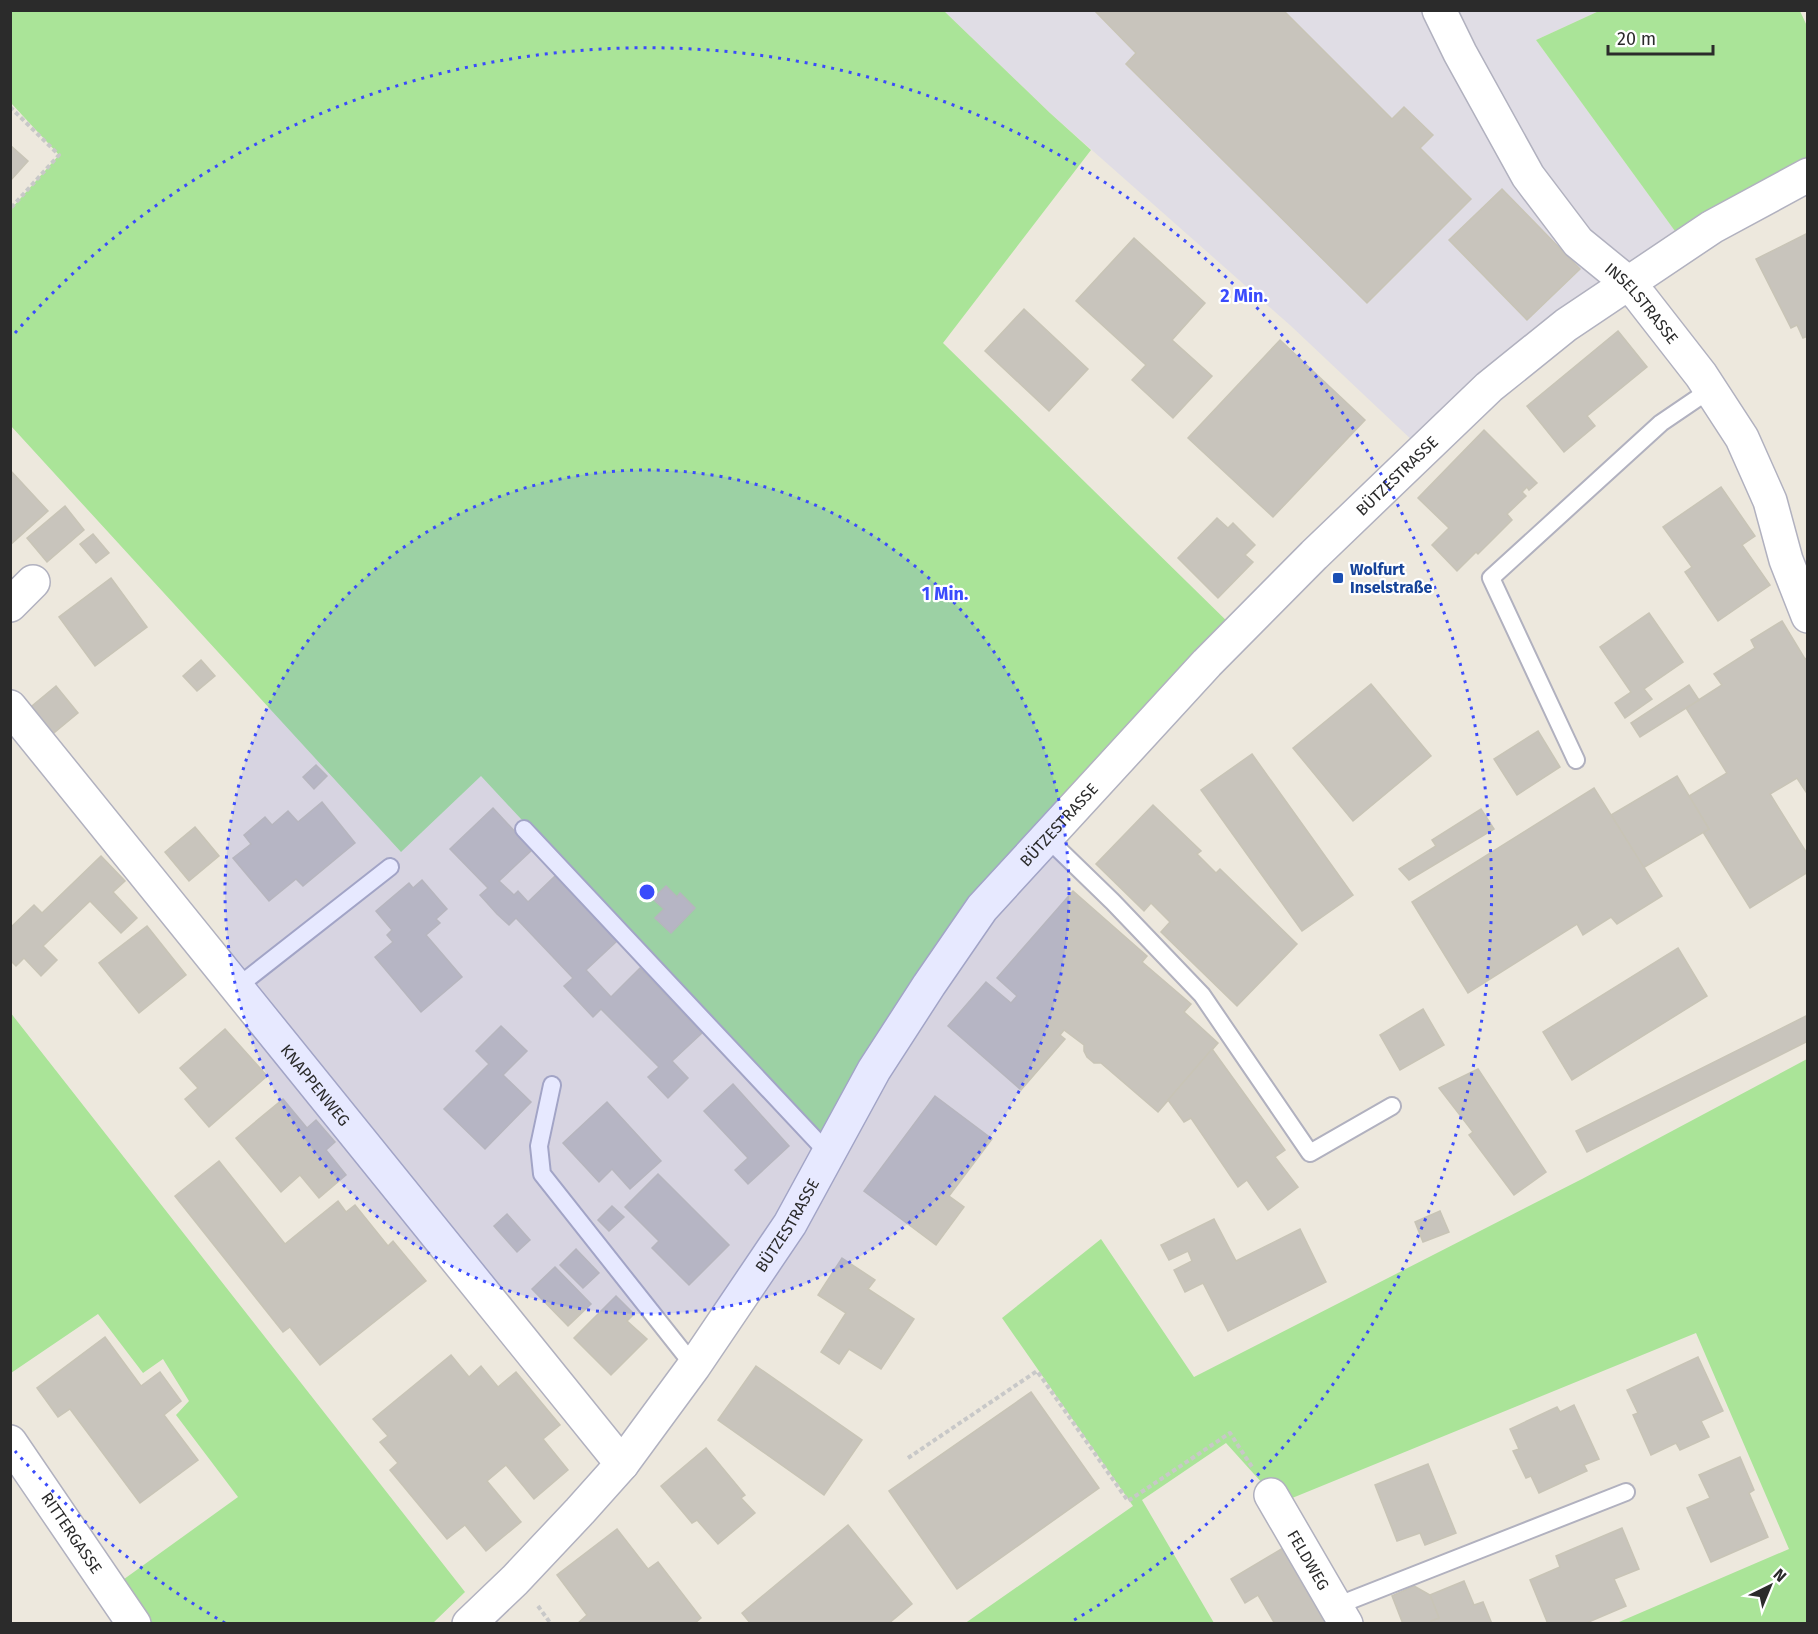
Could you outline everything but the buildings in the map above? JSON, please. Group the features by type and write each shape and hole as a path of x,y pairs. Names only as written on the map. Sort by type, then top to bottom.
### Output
{"street":[{"name":"INSELSTRASSE","path":"1439,10 1460,53 1528,176 1578,242 1627,282 1641,298 1711,390 1743,438 1770,501 1786,560 1808,616"},
{"name":"BÜTZESTRASSE","path":"469,1623 515,1580 622,1464 694,1366 790,1224 874,1070 962,937 982,908 1046,837 1207,663 1489,387 1566,325 1627,282 1712,228 1808,175"},
{"name":"KNAPPENWEG","path":"10,706 622,1464"},
{"name":"RITTERGASSE","path":"10,1442 134,1623"},
{"name":"FELDWEG","path":"1271,1496 1341,1615"}],"lane":[{"path":"1576,760 1491,578 1660,423 1711,390"},
{"path":"524,829 828,1153"},
{"path":"1046,837 1113,902 1202,995 1310,1153 1392,1106"},
{"path":"237,987 390,867"},
{"path":"552,1085 539,1146 542,1174 694,1366"},
{"path":"1341,1615 1626,1492"}],"path":[{"path":"10,107 60,155 10,210"},
{"path":"908,1458 1038,1371 1128,1501 1230,1433 1271,1496"},
{"path":"537,1605 551,1623"}],"shaded area":[{"path":"944,11 1599,11 1536,40 1680,238 1416,444 1291,326 1050,113"}],"green space":[{"path":"11,11 944,11 1091,150 943,343 1236,630 1058,822 828,1149 481,776 401,852 11,426 11,209 59,155 11,103"},
{"path":"1599,11 1800,11 1807,26 1807,168 1680,238 1536,40"},
{"path":"10,1012 465,1592 433,1623 147,1623 120,1582 238,1497 176,1415 189,1401 163,1359 143,1373 98,1314 11,1373"},
{"path":"1807,1059 1807,1623 1619,1624 1619,1622 1789,1549 1696,1333 1280,1503 1226,1443 1142,1500 1214,1623 964,1624 1133,1506 1002,1318 1101,1239 1194,1377 1582,1179"}],"place":[{"name":"Wolfurt Inselstraße","path":"1338,578"}]}
